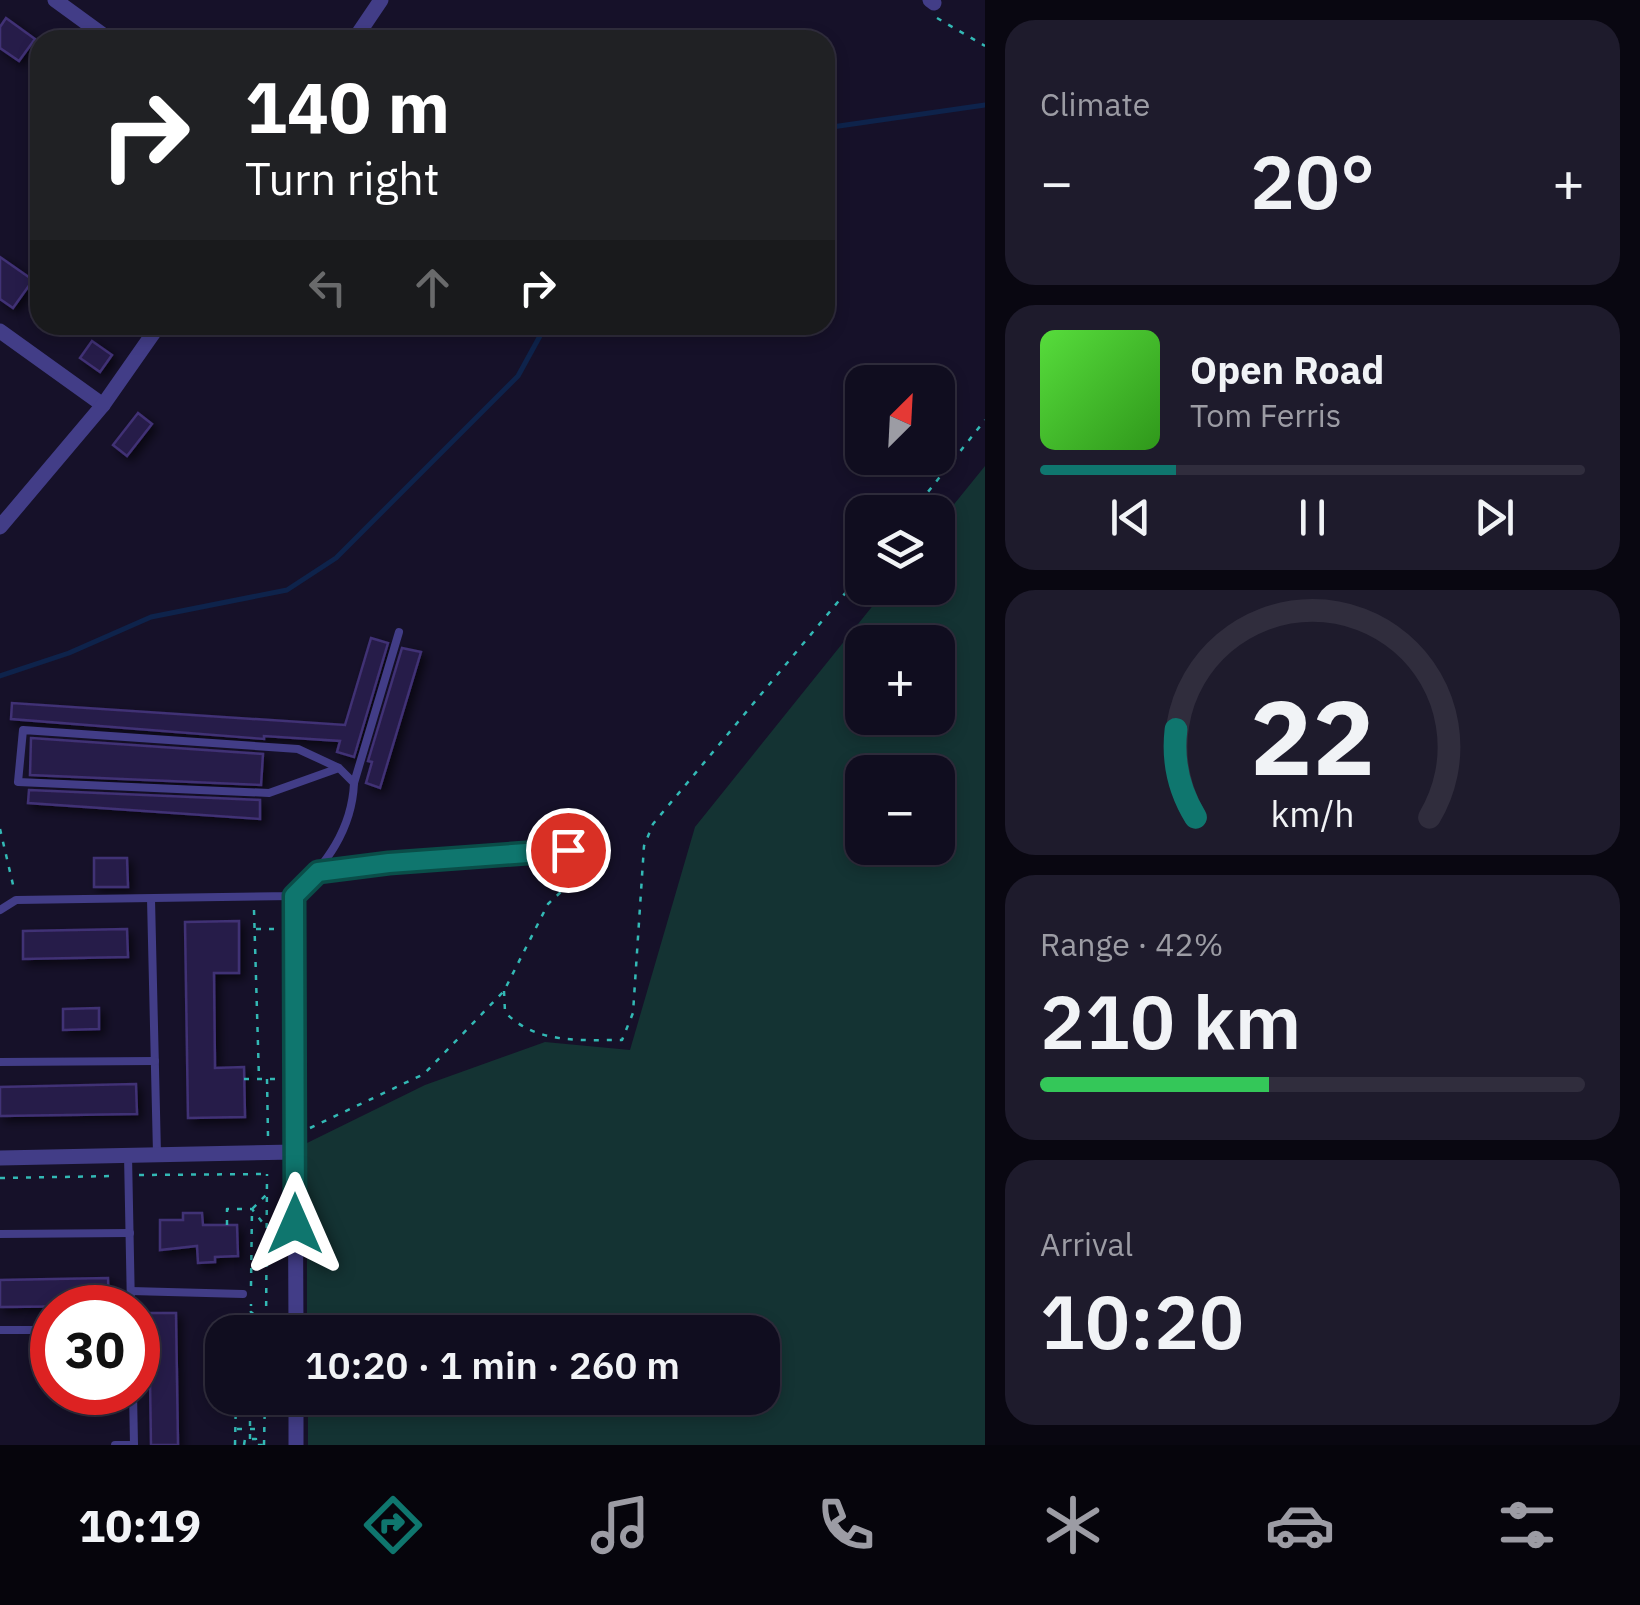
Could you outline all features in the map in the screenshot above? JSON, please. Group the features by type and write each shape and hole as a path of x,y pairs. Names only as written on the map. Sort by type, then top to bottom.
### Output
{"street":[{"path":"55,0 96,30"},
{"path":"361,30 381,0"},
{"path":"0,332 103,406"},
{"path":"0,527 103,406 152,335"},
{"path":"294,896 296,1315"},
{"path":"0,1158 268,1152 295,1144"},
{"path":"296,1415 296,1445"}],"lane":[{"path":"0,910 16,900 294,896 318,872 341,838 353,808 354,784 399,632"},
{"path":"339,768 269,793 18,782 23,730 298,749 339,768 354,784"},
{"path":"318,872 568,850"},
{"path":"151,898 157,1155"},
{"path":"0,1062 155,1061"},
{"path":"128,1155 131,1285"},
{"path":"0,1234 130,1233"},
{"path":"160,1292 247,1297"},
{"path":"0,1330 30,1330"},
{"path":"115,1445 134,1445 133,1415"}],"path":[{"path":"932,1 937,18 985,46"},
{"path":"925,495 985,420"},
{"path":"504,991 505,1012 535,1035 622,1040 633,1013 644,846 653,824 845,593"},
{"path":"0,830 16,900"},
{"path":"295,1144 424,1074 504,991 548,904 566,888 571,870 568,850"},
{"path":"253,897 259,1078"},
{"path":"254,929 294,929"},
{"path":"244,1078 295,1078"},
{"path":"266,1315 267,1078"},
{"path":"251,1287 252,1209 267,1194"},
{"path":"227,1225 227,1209 252,1209"},
{"path":"252,1209 267,1228"},
{"path":"247,1297 254,1315"},
{"path":"247,1315 251,1312"},
{"path":"235,1445 236,1415"},
{"path":"250,1415 250,1439"},
{"path":"244,1445 244,1439 256,1439 256,1445 264,1445 264,1415"},
{"path":"236,1429 264,1429"}],"green space":[{"path":"985,466 985,1445 308,1445 308,1415 780,1415 780,1315 307,1315 307,1143 425,1085 545,1042 630,1050 695,827 845,640 845,735 955,735 955,625 857,625 873,605 955,605 955,503"}],"building":[{"path":"6,18 30,35 30,46 19,61 0,48 0,27"},
{"path":"0,257 30,278 30,284 13,308 0,299"},
{"path":"92,341 112,355 100,372 80,358"},
{"path":"138,413 152,424 127,456 113,445"},
{"path":"371,638 388,643 354,757 337,752 340,741 264,739 11,719 12,703 345,725"},
{"path":"402,648 421,652 380,788 366,783 372,762 368,761"},
{"path":"31,738 263,754 261,785 30,775"},
{"path":"29,790 260,800 260,819 28,803"},
{"path":"94,858 127,858 128,887 94,887"},
{"path":"239,921 239,973 214,973 215,1068 244,1067 245,1117 188,1118 185,922"},
{"path":"127,929 128,957 23,959 23,931"},
{"path":"99,1008 99,1029 63,1030 63,1009"},
{"path":"136,1084 137,1114 0,1116 0,1087"},
{"path":"183,1213 202,1213 203,1225 237,1225 238,1256 198,1263 197,1246 160,1250 160,1220 183,1220"},
{"path":"108,1278 108,1285 30,1285 30,1307 0,1307 0,1280"},
{"path":"160,1313 176,1313 178,1445 151,1445 151,1415 160,1415"}],"waterway":[{"path":"835,127 985,105"},
{"path":"0,676 69,653 151,617 287,590 336,558 518,376 541,335"}],"route":[{"path":"295,1224 294,896 318,872 568,850"}]}
